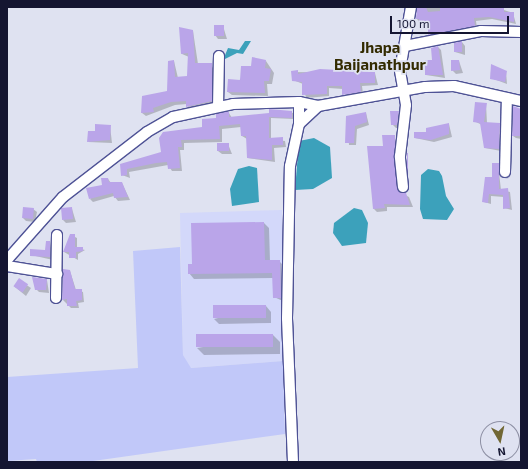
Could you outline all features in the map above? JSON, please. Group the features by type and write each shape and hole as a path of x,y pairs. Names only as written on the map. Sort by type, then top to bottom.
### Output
{"street":[{"path":"403,187 400,156 406,105 402,90 400,70 411,7"},
{"path":"405,46 486,30 521,32"},
{"path":"218,107 219,56"},
{"path":"9,252 62,197 147,132 173,118 218,107 299,102 318,106 372,99 402,90 454,86 521,101"},
{"path":"505,172 507,98"},
{"path":"293,462 288,245 290,166 299,124 299,102"},
{"path":"299,124 318,106"},
{"path":"56,235 56,298"},
{"path":"7,266 57,274"}],"shaded area":[{"path":"245,41 251,41 243,54 237,53 223,60 228,48 239,50"},
{"path":"314,138 330,147 332,178 313,189 295,190 299,141"},
{"path":"249,166 257,168 259,202 232,206 230,189 238,169"},
{"path":"428,169 439,171 442,176 446,196 454,209 447,220 423,219 420,209 421,175"},
{"path":"354,208 362,210 368,223 366,243 342,246 333,233 334,223"},
{"path":"282,210 283,361 190,368 183,355 180,213"},
{"path":"180,247 183,355 191,368 283,361 285,434 86,462 37,462 36,459 7,461 7,377 138,368 133,251"}],"building":[{"path":"417,7 426,7 428,12 440,11 440,7 504,7 504,12 514,12 514,22 489,17 474,18 475,26 428,35 428,26 420,26 419,19 416,19"},
{"path":"214,25 224,25 224,36 214,36"},
{"path":"179,27 193,30 195,63 212,63 212,101 186,107 186,101 171,102 153,108 154,112 141,113 142,96 167,91 168,61 174,60 175,77 187,76 188,53 181,54"},
{"path":"462,41 462,52 454,52 454,43"},
{"path":"438,46 443,75 425,75 425,60 432,60 431,48"},
{"path":"252,57 266,60 265,68 271,69 269,81 264,81 265,93 227,92 228,79 240,80 241,66 251,66"},
{"path":"451,60 459,60 460,70 451,71"},
{"path":"491,64 507,71 505,82 490,79"},
{"path":"320,69 375,72 375,83 360,83 361,92 342,95 342,86 327,86 327,94 302,95 302,82 292,81 291,71 298,70 298,74"},
{"path":"475,102 487,103 484,122 500,123 499,149 484,148 480,123 473,122"},
{"path":"513,106 521,109 521,136 512,136"},
{"path":"269,109 292,111 292,118 269,117"},
{"path":"390,111 399,111 397,125 391,125"},
{"path":"229,112 229,117 269,113 269,138 283,137 283,145 272,145 272,160 247,158 246,136 241,136 240,124 219,126 220,139 181,140 182,147 178,147 180,168 168,169 167,162 156,163 127,169 127,175 121,176 120,164 161,152 159,138 163,132 202,127 202,119 216,118 216,114"},
{"path":"366,112 367,122 355,126 354,143 345,143 346,116"},
{"path":"449,123 449,134 431,140 414,138 414,132 426,132 426,128"},
{"path":"95,124 111,125 110,140 87,142 88,131 95,131"},
{"path":"382,135 395,135 397,188 400,193 406,193 410,205 384,204 385,208 373,209 367,146 383,146"},
{"path":"217,143 229,143 229,151 217,151"},
{"path":"407,153 408,153 408,181"},
{"path":"492,163 499,163 499,189 508,188 510,208 503,209 503,195 489,194 488,203 482,202 485,177 492,177"},
{"path":"101,178 108,178 109,182 122,182 128,197 114,198 113,193 89,199 86,188 102,185"},
{"path":"23,207 34,208 33,219 22,218"},
{"path":"72,207 73,219 62,220 61,208"},
{"path":"264,222 265,260 280,260 281,298 273,298 272,273 188,274 188,264 192,264 191,223"},
{"path":"70,234 75,234 75,247 83,247 83,251 76,252 76,258 69,258 69,252 63,252"},
{"path":"46,241 50,241 50,257 30,256 30,249 45,250"},
{"path":"63,269 70,270 75,289 82,289 82,300 76,301 77,306 67,306 67,299 62,300"},
{"path":"32,277 47,279 46,290 35,290"},
{"path":"19,278 28,284 23,292 13,286"},
{"path":"213,305 266,305 266,318 213,318"},
{"path":"196,334 273,334 273,347 196,347"}],"district":[{"name":"Jhapa Baijanathpur","path":"380,56"}]}
